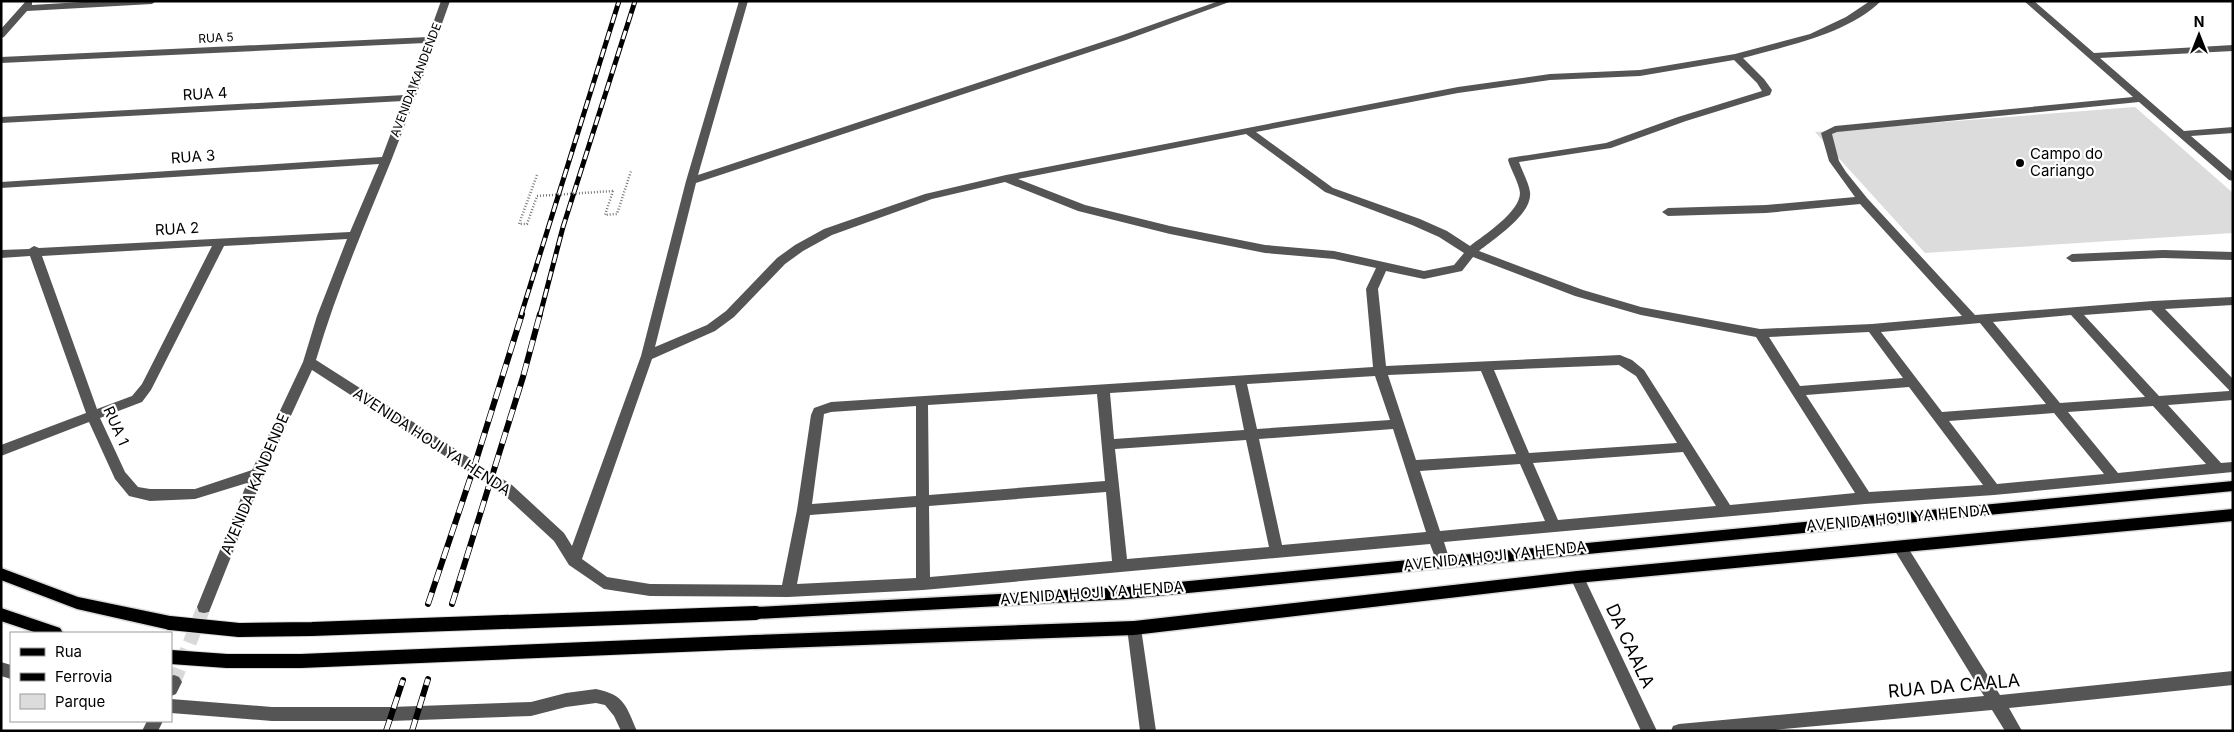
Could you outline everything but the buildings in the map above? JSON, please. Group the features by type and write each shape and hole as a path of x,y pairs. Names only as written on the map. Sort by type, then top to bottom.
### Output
{"main road":[{"name":"AVENIDA HOJI YA HENDA","path":"1,574 77,603 170,624 239,630 756,613 1127,593 2233,486"},
{"name":"AVENIDA HOJI YA HENDA","path":"172,657 227,661 301,660 1134,628 1577,577 2233,515"},
{"path":"1,614 52,632"}],"street":[{"path":"1,35 27,5 152,1"},
{"name":"AVENIDA KANDENDE","path":"386,160 446,1"},
{"path":"574,561 646,356 691,181 744,1"},
{"path":"691,181 1123,38 1228,1"},
{"path":"646,356 712,328 730,314 782,261 828,232 928,196 1006,178 1507,82 1571,75 1640,73 1736,57 1813,36 1849,19 1877,1"},
{"path":"2028,1 2233,178"},
{"name":"RUA 5","path":"1,60 432,40"},
{"path":"2091,56 2233,48"},
{"path":"1006,178 1074,205 1170,230 1265,249 1334,255 1413,274 1435,274 1458,268 1471,252 1513,217 1522,206 1525,193 1513,160 1607,146 1642,135 1682,119 1766,93 1767,90 1762,81 1736,57"},
{"name":"RUA 4","path":"1,120 410,98"},
{"path":"2114,477 2057,407 1978,320 1864,200 1834,161 1826,133 1835,129 1971,114 2140,99"},
{"path":"2182,134 2233,130"},
{"path":"1249,132 1329,190 1416,222 1443,234 1471,252 1609,303 1659,315 1760,333 1872,328 2074,310 2233,301"},
{"path":"309,362 323,316 354,235 386,160"},
{"name":"RUA 3","path":"1,185 386,160"},
{"path":"1668,212 1726,212 1807,207 1864,200"},
{"name":"RUA 2","path":"1,254 34,250 354,235"},
{"path":"1,452 137,399 147,387 220,242"},
{"name":"RUA 1","path":"34,250 93,416 120,475 134,492 150,495 195,494 257,474"},
{"path":"2072,258 2163,254 2233,256"},
{"path":"1382,267 1372,289 1380,370 1443,562"},
{"path":"2153,305 2233,387"},
{"path":"2074,310 2218,468"},
{"path":"1872,328 1994,490"},
{"path":"1760,333 1865,498"},
{"path":"788,591 804,510 817,415 819,411 830,407 922,403 1380,370 1624,361 1640,373 1727,511"},
{"name":"AVENIDA KANDENDE","path":"204,606 257,474 309,362"},
{"name":"AVENIDA HOJI YA HENDA","path":"309,362 507,489 559,537 574,561 604,582 650,590 788,591 923,584 1435,539 1865,498 1994,490 2233,466"},
{"path":"1486,367 1554,527"},
{"path":"1240,380 1277,552"},
{"path":"1798,392 1913,382"},
{"path":"1103,390 1120,566"},
{"path":"1940,417 2233,395"},
{"path":"922,403 923,584"},
{"path":"1109,444 1398,424"},
{"path":"1412,466 1687,447"},
{"path":"804,510 1113,486"},
{"path":"1900,547 2014,731"},
{"name":"DA CAALA","path":"1577,577 1648,731"},
{"path":"1134,628 1148,731"},
{"name":"RUA DA CAALA","path":"1679,731 2233,678"},
{"path":"172,706 272,714 391,714 531,709 566,700 596,696 610,699 620,711 629,731"}],"path":[{"path":"537,174 519,224 527,224 538,196 613,191 605,215 617,214 631,171"}],"green space":[{"name":"Campo do Cariango","path":"2135,107 2233,193 2233,233 1925,253 1815,132"}],"tunnel":[{"path":"174,682 204,607"}],"railway":[{"path":"521,315 619,1"},
{"path":"540,315 563,227 635,1"},
{"path":"428,604 474,467 522,314"},
{"path":"452,604 523,377 540,314"},
{"path":"412,731 428,679"},
{"path":"386,731 403,680"}],"place":[{"name":"Campo do Cariango","path":"2020,163"}]}
